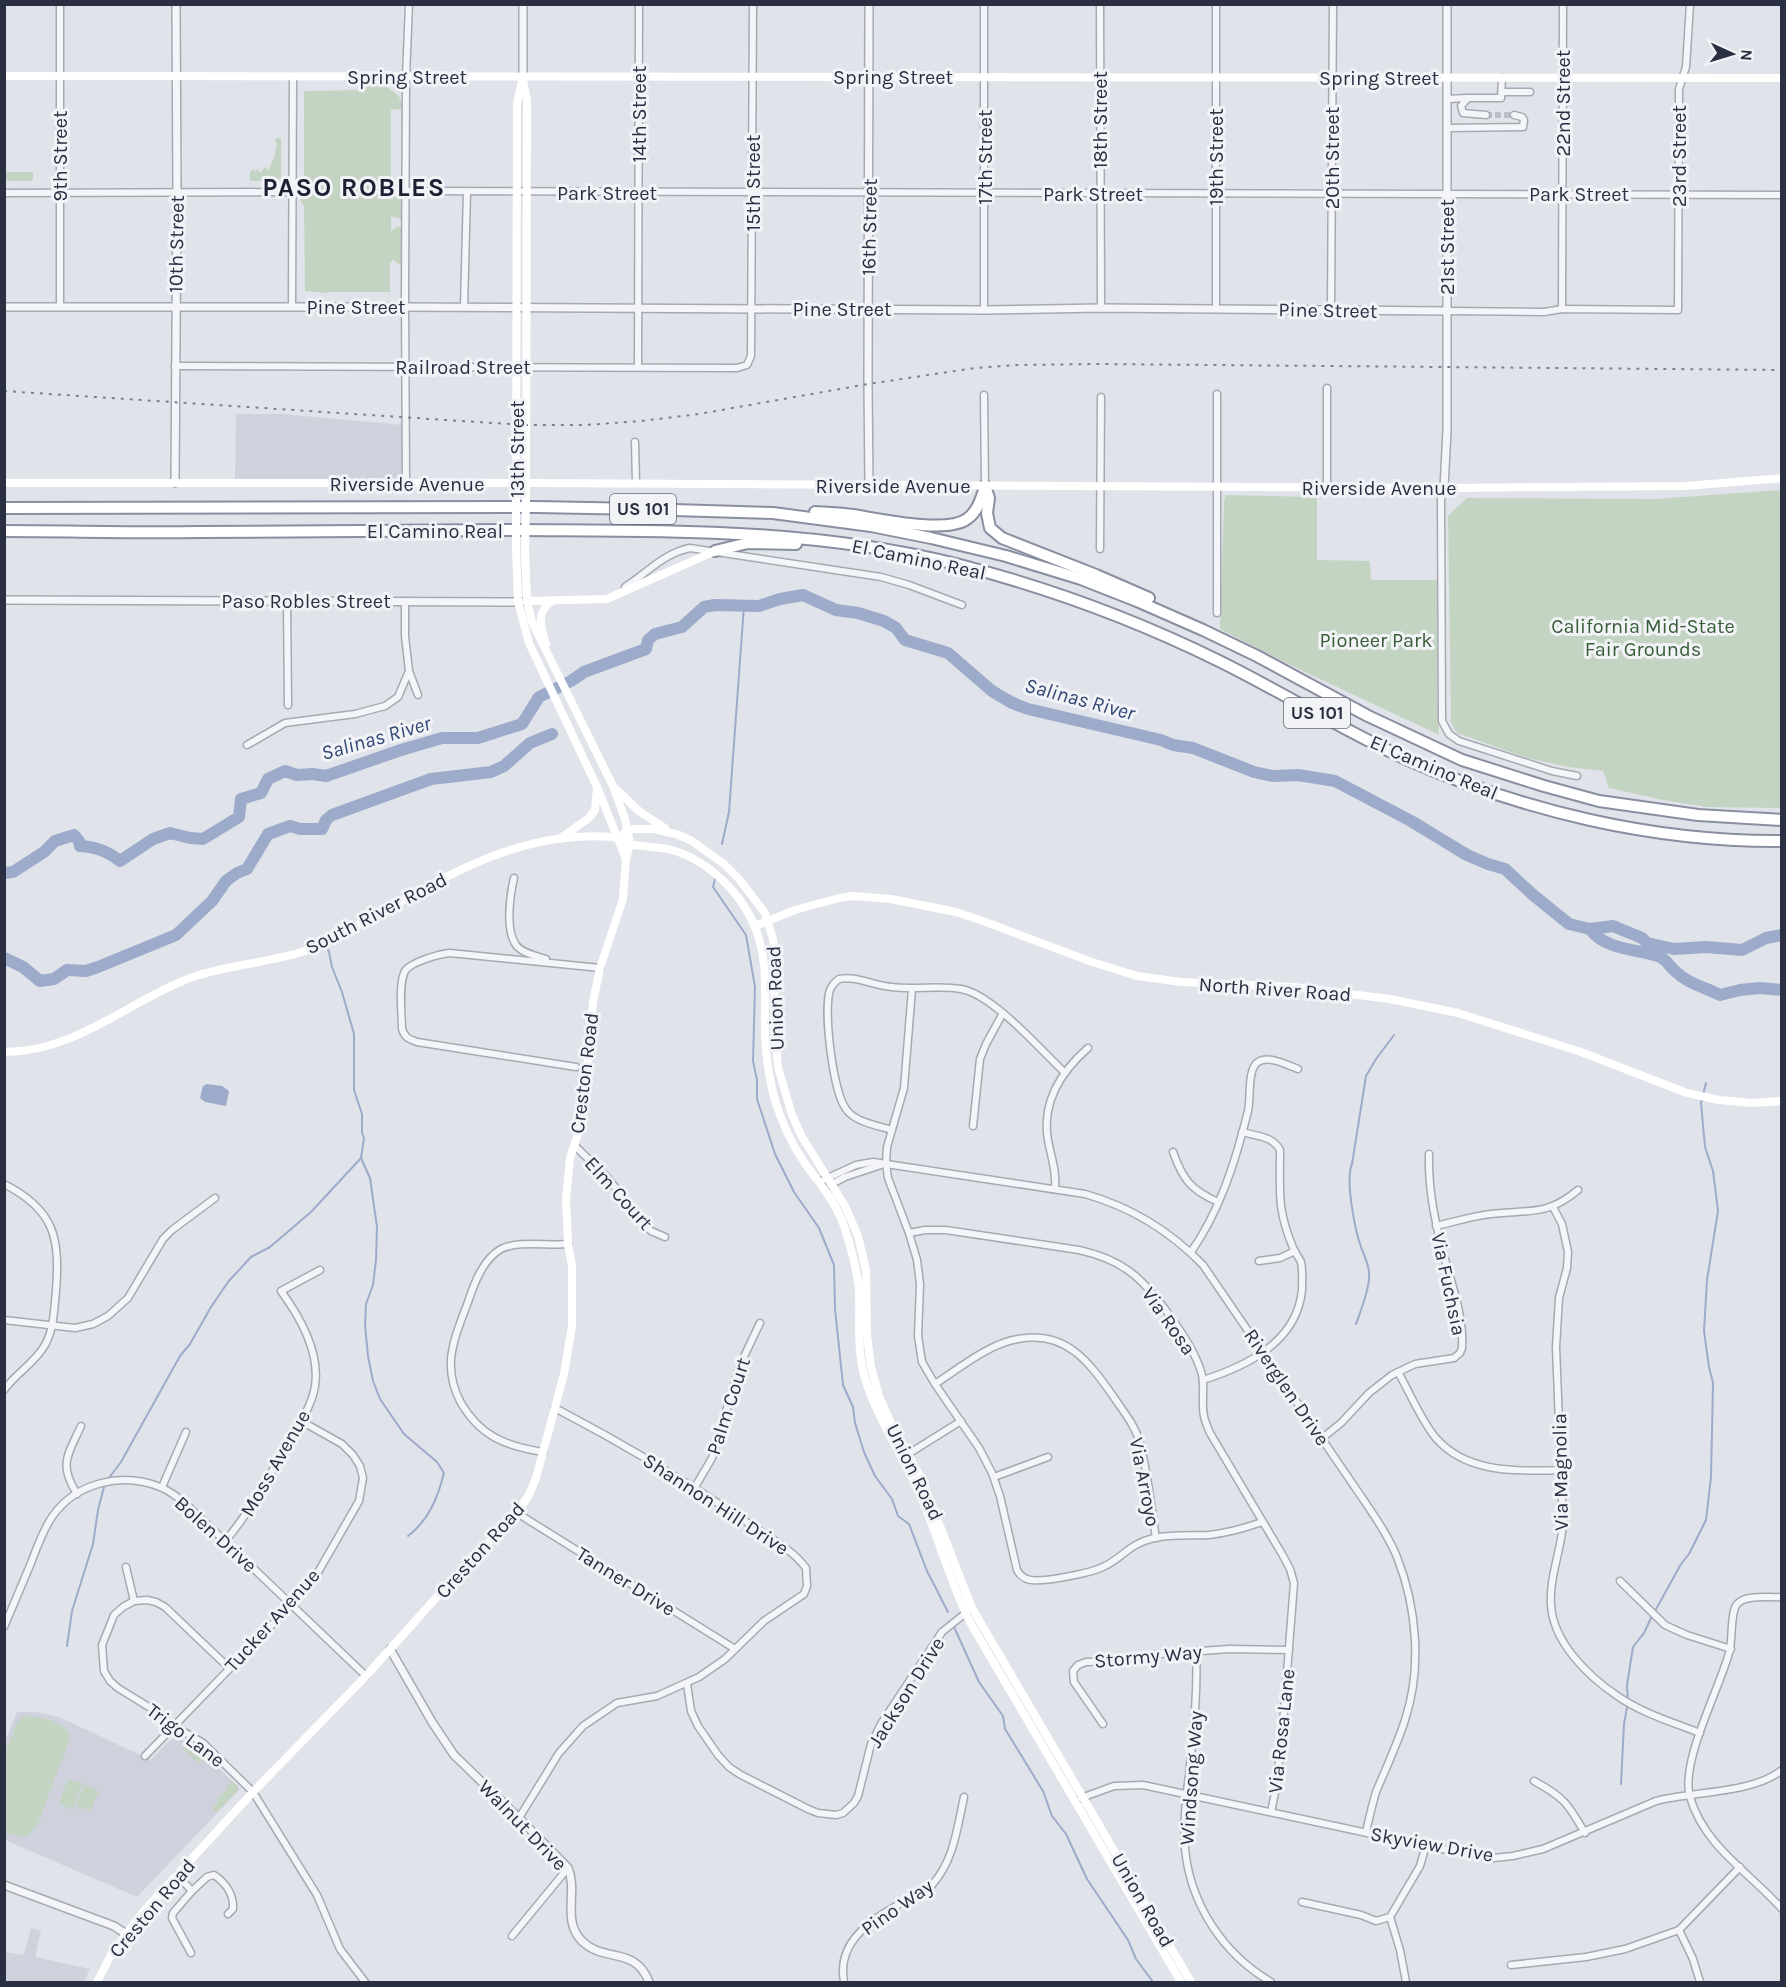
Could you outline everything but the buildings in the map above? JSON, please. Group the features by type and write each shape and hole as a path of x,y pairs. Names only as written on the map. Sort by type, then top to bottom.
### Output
{"highway":[{"path":"773,513 804,511 914,524 951,525 967,519 973,513 981,500 985,486"},
{"path":"985,486 989,498 987,513 990,528 1002,538 1096,574 1171,608 1249,647 1257,656"},
{"name":"El Camino Real","path":"4,508 536,507 773,513 871,526 1006,556 1081,579 1137,601 1257,656 1368,716 1462,759 1544,786 1599,801 1698,815 1782,820"},
{"name":"El Camino Real","path":"4,531 705,532 760,534 862,546 924,557 994,574 1114,614 1220,661 1408,760 1522,803 1649,831 1734,840 1782,841"},
{"path":"715,551 748,543 835,548 862,546"}],"main road":[{"name":"Spring Street","path":"4,76 1782,78"},
{"name":"13th Street","path":"521,501 516,483 517,103 523,77"},
{"name":"13th Street","path":"523,77 527,100 528,193 526,483 521,501 516,550 522,602 529,643 597,787 612,821 616,837"},
{"name":"Riverside Avenue","path":"4,483 636,483 1444,488 1686,486 1782,478"},
{"path":"521,501 525,551 522,602 612,783 640,813 692,841 724,864 754,897 768,921"},
{"name":"Paso Robles Street","path":"522,602 607,599 715,551"},
{"path":"542,640 540,618 545,606 552,601"},
{"name":"Creston Road","path":"97,1983 112,1953 143,1912 253,1792 366,1676 443,1590 517,1513 529,1495 564,1374 572,1326 572,1266 568,1244 566,1200 570,1158 581,1125 593,1002 600,968 623,898 626,859 630,844 612,783"},
{"path":"559,839 589,818 595,810 597,787"},
{"path":"616,837 634,829 655,829 679,835"},
{"path":"616,837 630,844 671,850 704,865 731,889 755,926"},
{"name":"Creston Road","path":"616,837 626,859"},
{"name":"South River Road","path":"4,1052 44,1046 77,1036 168,987 194,977 311,950 481,859 512,848 559,839 616,837"},
{"name":"North River Road","path":"755,926 805,907 839,898 853,896 891,899 956,912 1008,929 1092,962 1137,976 1180,982 1294,987 1390,999 1458,1013 1570,1048 1687,1093 1719,1100 1752,1103 1782,1101"},
{"name":"Union Road","path":"768,921 775,956 774,1022 778,1067 783,1090 795,1122 825,1183"},
{"name":"Union Road","path":"755,926 765,966 765,1037 774,1096 785,1128 805,1164 845,1206 858,1236 866,1270 867,1335 871,1366 879,1396 905,1456 922,1480 941,1523 969,1610 1076,1802 1182,1983"},
{"name":"Union Road","path":"969,1610 1084,1797 1191,1983"}],"street":[{"name":"9th Street","path":"60,4 60,307"},
{"name":"10th Street","path":"175,483 176,4"},
{"path":"406,483 405,191 409,4"},
{"name":"13th Street","path":"523,4 523,77"},
{"name":"14th Street","path":"638,367 639,4"},
{"name":"15th Street","path":"750,361 753,4"},
{"name":"16th Street","path":"869,4 869,486"},
{"name":"17th Street","path":"984,4 984,310"},
{"name":"18th Street","path":"1100,4 1101,308"},
{"name":"19th Street","path":"1216,4 1216,309"},
{"name":"20th Street","path":"1332,310 1333,4"},
{"name":"21st Street","path":"1444,488 1447,442 1447,4"},
{"name":"22nd Street","path":"1562,309 1563,4"},
{"name":"23rd Street","path":"1678,310 1679,89 1686,67 1690,4"},
{"path":"292,77 292,306"},
{"path":"1447,99 1501,98 1502,78"},
{"path":"1502,92 1530,92"},
{"path":"1468,98 1461,106 1463,113 1486,115"},
{"path":"1447,128 1523,127 1522,117 1514,115"},
{"name":"Park Street","path":"405,191 1782,195"},
{"path":"4,193 292,192"},
{"path":"464,307 467,192"},
{"name":"Pine Street","path":"4,307 292,306 984,310 1101,308 1544,312 1562,309 1678,310"},
{"name":"Railroad Street","path":"175,366 737,368 743,367 750,361"},
{"path":"1327,388 1327,488"},
{"path":"1216,613 1217,393"},
{"path":"984,395 985,486"},
{"path":"1100,549 1101,397"},
{"path":"635,442 636,483"},
{"path":"1444,488 1441,499 1442,721 1449,734 1459,741 1552,771 1577,776"},
{"name":"Paso Robles Street","path":"607,599 639,579 665,556 677,550 690,548 881,577 962,605"},
{"name":"Paso Robles Street","path":"691,561 734,555"},
{"name":"Paso Robles Street","path":"4,600 522,602"},
{"path":"287,601 288,705"},
{"path":"405,601 405,636 409,671 418,695"},
{"path":"247,744 285,723 355,714 385,706 398,697 409,671"},
{"path":"514,878 509,913 511,933 515,944 523,950 558,963"},
{"path":"576,1067 417,1042 404,1035 402,1029 402,981 405,972 410,967 432,957 450,953 600,968"},
{"path":"892,1130 858,1118 846,1110 833,1068 830,1041 828,998 831,988 839,979 846,977 877,986 912,989 943,987 963,989 979,995 1003,1013 1064,1072"},
{"path":"912,989 904,1088 892,1130 886,1163 892,1192 909,1233 917,1260 920,1284 918,1336 922,1362 979,1448 994,1477 1020,1576 1039,1581 1093,1571 1105,1567 1130,1547 1142,1542 1156,1538 1210,1535 1262,1522"},
{"path":"973,1126 980,1059 1003,1013"},
{"path":"1055,1189 1056,1176 1047,1132 1048,1116 1055,1088 1064,1072 1088,1048"},
{"path":"1191,1252 1206,1229 1218,1202 1242,1132 1251,1097 1253,1069 1258,1062 1266,1060 1298,1069"},
{"path":"1203,1380 1228,1372 1263,1353 1285,1333 1296,1316 1301,1298 1303,1279 1301,1263 1285,1224 1281,1203 1280,1150 1277,1143 1271,1140 1242,1132"},
{"name":"Elm Court","path":"574,1146 607,1177 645,1225 651,1231 665,1237"},
{"path":"1173,1152 1180,1172 1189,1185 1218,1202"},
{"name":"Via Fuchsia","path":"1321,1439 1341,1423 1369,1393 1398,1372 1415,1364 1454,1358 1462,1348 1454,1290 1436,1226 1429,1175 1429,1154"},
{"name":"Riverglen Drive","path":"825,1183 886,1163 1100,1198 1130,1211 1157,1227 1191,1252 1203,1266 1386,1534 1403,1575 1414,1621 1415,1659 1410,1700 1394,1751 1376,1794 1366,1832"},
{"path":"4,1184 28,1197 42,1212 52,1229 58,1261 52,1326 43,1348 4,1390"},
{"path":"1436,1226 1488,1214 1528,1212 1553,1207 1578,1190"},
{"path":"4,1320 75,1328 93,1324 108,1316 128,1298 167,1235 215,1198"},
{"name":"Via Magnolia","path":"1553,1207 1562,1224 1568,1252 1567,1268 1559,1298 1556,1347 1563,1524 1551,1588 1552,1618 1566,1646 1581,1664 1617,1696 1700,1733"},
{"name":"Via Rosa","path":"909,1233 946,1230 1079,1250 1096,1254 1115,1263 1139,1279 1188,1343 1197,1360 1203,1380 1203,1416 1210,1433 1290,1569 1294,1584 1289,1650"},
{"path":"543,1452 505,1443 477,1426 457,1395 451,1372 451,1360 455,1337 469,1299 492,1255 508,1246 568,1244"},
{"path":"1259,1261 1280,1258 1295,1251"},
{"name":"Moss Avenue","path":"226,1540 240,1524 302,1421 313,1396 315,1363 313,1352 300,1320 281,1291 320,1270"},
{"name":"Palm Court","path":"695,1487 712,1458 740,1365 760,1323"},
{"name":"Via Arroyo","path":"935,1384 1006,1342 1033,1337 1048,1339 1071,1349 1093,1369 1134,1426 1140,1443 1156,1538"},
{"path":"1398,1372 1434,1435 1444,1447 1456,1455 1479,1466 1497,1469 1562,1470"},
{"name":"Shannon Hill Drive","path":"519,1818 559,1753 583,1726 617,1703 657,1696 687,1683 725,1659 764,1621 804,1594 807,1586 806,1568 791,1553 695,1487 624,1444 555,1407"},
{"name":"Tucker Avenue","path":"145,1756 318,1574 359,1501 363,1489 363,1478 360,1466 353,1455 342,1444 302,1421"},
{"path":"905,1456 961,1421"},
{"path":"77,1494 65,1469 81,1426"},
{"path":"162,1487 186,1432"},
{"path":"994,1477 1048,1457"},
{"name":"Bolen Drive","path":"4,1627 42,1534 64,1504 77,1494 98,1484 123,1479 146,1482 162,1487 187,1504 366,1676"},
{"name":"Tanner Drive","path":"517,1513 735,1649"},
{"path":"126,1567 134,1601 147,1600 165,1607 229,1668"},
{"path":"1620,1581 1665,1625 1687,1635 1731,1648"},
{"path":"1782,1597 1750,1598 1737,1605 1734,1613 1731,1648 1692,1754 1689,1771 1689,1794 1702,1827 1718,1848 1782,1909"},
{"name":"Trigo Lane","path":"134,1601 114,1615 102,1645 104,1671 110,1681 214,1752 253,1792 317,1895 340,1949 365,1983"},
{"path":"4,1606 12,1609"},
{"name":"Jackson Drive","path":"687,1683 691,1711 698,1726 729,1767 749,1780 808,1809 818,1813 836,1815 849,1808 858,1796 870,1744 881,1724 942,1632 969,1610"},
{"name":"Walnut Drive","path":"390,1649 454,1755 568,1868 572,1884 571,1914 580,1939 600,1953 638,1963 649,1983"},
{"name":"Stormy Way","path":"1103,1724 1074,1682 1073,1671 1078,1665 1086,1662 1196,1651 1289,1650"},
{"name":"Via Rosa Lane","path":"1271,1812 1276,1788 1289,1650"},
{"name":"Windsong Way","path":"1196,1651 1197,1678 1184,1830 1185,1849 1193,1888 1204,1914 1219,1936 1242,1962 1271,1983"},
{"name":"Skyview Drive","path":"1076,1802 1114,1786 1143,1785 1465,1854 1493,1858 1543,1849 1656,1801 1759,1783 1782,1770"},
{"path":"1534,1781 1566,1802 1585,1833"},
{"name":"Pino Way","path":"844,1983 842,1971 846,1951 859,1933 932,1885 941,1876 952,1852 964,1797"},
{"path":"1302,1902 1361,1915 1376,1921 1390,1917 1420,1866 1426,1845"},
{"path":"1511,1965 1586,1957 1634,1946 1679,1930 1740,1867"},
{"path":"512,1936 568,1868"},
{"path":"177,1875 192,1891"},
{"path":"191,1953 172,1918 173,1913 207,1876 214,1875 221,1880 234,1899 233,1909 228,1914"},
{"path":"4,1885 114,1926 126,1934"},
{"path":"1390,1917 1400,1950 1406,1983"},
{"path":"1679,1930 1693,1959 1700,1983"}],"shaded area":[{"path":"236,414 282,414 403,425 403,484 235,482"},
{"path":"17,1712 36,1712 59,1717 151,1760 176,1736 201,1751 240,1789 137,1897 5,1840 4,1744"},
{"path":"31,1928 41,1931 35,1957 90,1969 84,1982 5,1982 4,1952 24,1955"}],"green space":[{"path":"382,84 398,95 403,104 402,109 391,110 391,177 394,187 391,189 391,195 402,197 408,202 403,220 391,216 391,231 398,226 403,229 404,237 401,247 407,257 399,265 394,260 390,262 390,292 305,291 304,206 300,200 304,194 304,91 365,90 366,86"},
{"path":"276,138 281,138 281,178 277,181 250,181 250,172 254,169 255,172 258,169 260,173 265,167 268,171 275,155"},
{"path":"5,172 33,172 33,179 31,181 8,181"},
{"name":"California Mid-State Fair Grounds","path":"1781,490 1781,808 1707,807 1609,788 1603,771 1568,767 1527,758 1457,733 1451,723 1448,516 1467,498 1655,499"},
{"name":"Pioneer Park","path":"1226,495 1317,497 1317,560 1370,561 1371,580 1438,580 1439,735 1220,629"},
{"path":"24,1717 42,1718 60,1725 69,1733 69,1741 38,1823 31,1833 20,1837 5,1832 5,1753 17,1722"},
{"path":"188,1743 212,1762 209,1765 207,1762 205,1764 202,1761 205,1757 198,1763 183,1749"},
{"path":"68,1779 82,1784 73,1809 59,1804"},
{"path":"232,1781 238,1786 238,1790 218,1811 215,1811 210,1805 213,1807 219,1802 217,1800"},
{"path":"84,1785 99,1791 91,1811 76,1806"}],"water":[{"path":"992,691 1019,699 1028,712 1013,709"},
{"path":"207,1084 222,1086 229,1091 226,1106 205,1102 200,1098 203,1086"}],"waterway":[{"name":"Salinas River","path":"4,873 13,872 44,852 55,841 74,835 80,846 101,850 120,861 153,839 170,833 203,839 239,817 241,799 261,793 268,779 285,771 297,775 326,776 442,738 478,738 522,724 539,697 584,672 646,649 648,640 655,634 682,627 704,607 759,606 803,595 836,610 858,613 884,621 896,628 905,640 948,653 992,691 1028,709 1193,748 1254,772 1272,776 1298,775 1335,781 1411,821 1467,855 1505,869 1569,924 1590,929 1613,926 1642,938 1647,943 1674,949 1706,947 1742,950 1766,938 1782,935"},
{"path":"722,844 729,812 744,606"},
{"name":"Salinas River","path":"4,958 23,967 40,981 54,979 67,970 86,971 98,967 176,935 212,901 226,881 247,869 268,834 290,826 300,829 322,829 326,820 332,815 431,779 491,772 504,766 530,743 552,734"},
{"path":"715,879 713,887 746,935 755,987 753,1061 757,1080 757,1099 775,1154 794,1192 819,1228 834,1265 835,1309 843,1385 853,1407 855,1423 864,1452 875,1476 892,1499 898,1516 909,1524 927,1571 948,1612"},
{"name":"Salinas River","path":"1590,929 1596,936 1612,945 1661,957 1685,979 1720,995 1760,988 1782,990"},
{"path":"326,945 354,1034 354,1090 362,1114 364,1138 361,1158 370,1178 377,1227 373,1285 366,1304 365,1325 373,1381 380,1399 404,1434 437,1462 444,1473 432,1508 422,1523 408,1536"},
{"path":"1356,1324 1366,1296 1369,1275 1354,1217 1350,1193 1350,1171 1366,1076 1394,1035"},
{"path":"1655,1611 1706,1520 1711,1477 1713,1383 1704,1331 1707,1280 1718,1211 1713,1171 1705,1147 1701,1103 1706,1083"},
{"path":"67,1646 72,1611 93,1544 105,1483 121,1462 180,1356 190,1344 228,1282 251,1257 270,1247 311,1212 361,1158"},
{"path":"1621,1784 1624,1724 1628,1702 1627,1685 1633,1647 1644,1633 1652,1616"},
{"path":"954,1627 979,1682 1003,1716 1005,1729 1043,1791 1052,1816 1066,1834 1087,1879 1128,1940 1136,1959 1153,1982"}],"tunnel":[{"path":"1486,115 1514,115"}],"railway":[{"path":"4,391 526,425 585,425 699,414 868,384 975,368 1016,365 1782,370"}],"district":[{"name":"PASO ROBLES","path":"354,187"}]}
